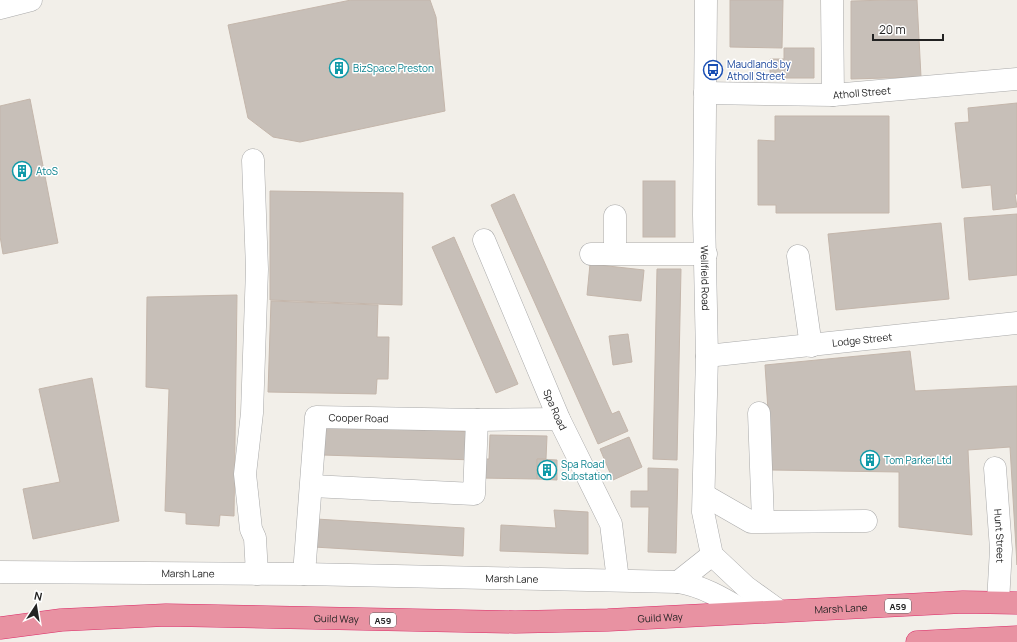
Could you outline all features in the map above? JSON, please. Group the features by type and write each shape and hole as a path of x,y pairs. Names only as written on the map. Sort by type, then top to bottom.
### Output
{"highway":[{"name":"Marsh Lane","path":"746,612 1007,602"},
{"name":"Guild Way","path":"10,626 61,620 166,614 515,622 608,620 746,612"},
{"path":"917,642 1017,637"}],"street":[{"path":"0,8 31,0"},
{"name":"Wellfield Road","path":"706,0 705,93 707,356 703,512 712,555"},
{"path":"832,0 833,95"},
{"name":"Atholl Street","path":"705,93 833,95 1017,79"},
{"path":"253,160 257,269 252,413 245,474 251,529 255,538 257,574"},
{"path":"615,216 615,254"},
{"name":"Spa Road","path":"484,240 559,418 611,524 618,580"},
{"path":"591,254 706,254"},
{"path":"798,256 811,346"},
{"name":"Lodge Street","path":"707,356 1017,323"},
{"path":"759,413 763,522"},
{"name":"Cooper Road","path":"304,574 312,486 316,417 477,420 559,418"},
{"path":"312,486 474,494 477,420"},
{"name":"Hunt Street","path":"995,468 1007,602"},
{"path":"704,495 751,522 866,521"},
{"path":"678,582 712,555 746,587 778,610"},
{"name":"Marsh Lane","path":"0,572 304,574 678,582 693,584 746,612"}],"building":[{"name":"BizSpace Preston","path":"351,0 430,0 436,17 445,111 300,142 273,137 248,118 228,25"},
{"path":"730,0 783,0 782,48 730,47"},
{"path":"917,0 921,77 851,79 851,1"},
{"path":"784,48 814,48 814,78 770,78 770,59 784,59"},
{"name":"AtoS","path":"30,99 58,243 3,254 0,236 0,106"},
{"path":"1017,103 1017,194 1015,194 1017,207 993,210 991,185 962,188 955,123 969,122 968,108"},
{"path":"775,116 889,116 889,213 776,213 776,205 758,205 758,140 775,141"},
{"path":"643,181 675,181 675,237 643,237"},
{"path":"270,191 403,193 402,305 270,300"},
{"path":"514,194 612,414 619,411 628,431 598,444 491,205"},
{"path":"1017,214 1017,275 969,280 964,218"},
{"path":"941,223 949,299 836,310 828,234"},
{"path":"454,237 518,384 496,393 432,247"},
{"path":"590,264 644,270 641,301 587,295"},
{"path":"657,269 681,269 677,460 653,459"},
{"path":"237,295 234,516 220,515 219,526 186,524 186,513 165,511 169,389 146,387 147,297"},
{"path":"271,301 378,305 377,337 389,337 388,379 377,379 376,394 268,392"},
{"path":"628,334 632,362 613,365 609,336"},
{"name":"Tom Parker Ltd","path":"910,351 915,391 1017,386 1017,565 1010,447 968,450 972,535 899,527 899,472 772,470 765,365"},
{"path":"92,378 119,521 33,539 23,489 60,482 39,389"},
{"path":"324,426 475,432 474,460 323,455"},
{"path":"490,435 547,436 546,459 537,459 537,479 480,478 481,459 489,459"},
{"path":"629,437 642,467 613,480 600,449"},
{"name":"Spa Road Substation","path":"537,459 557,460 557,480 537,479"},
{"path":"648,468 678,469 676,553 648,552 649,507 631,507 631,491 648,491"},
{"path":"554,510 588,512 588,554 500,551 501,525 556,528"},
{"path":"316,519 464,528 463,556 314,547"}],"place":[{"name":"BizSpace Preston","path":"339,68"},
{"name":"Maudlands by Atholl Street","path":"713,70"},
{"name":"AtoS","path":"22,171"},
{"name":"Tom Parker Ltd","path":"870,460"},
{"name":"Spa Road Substation","path":"547,470"}]}
